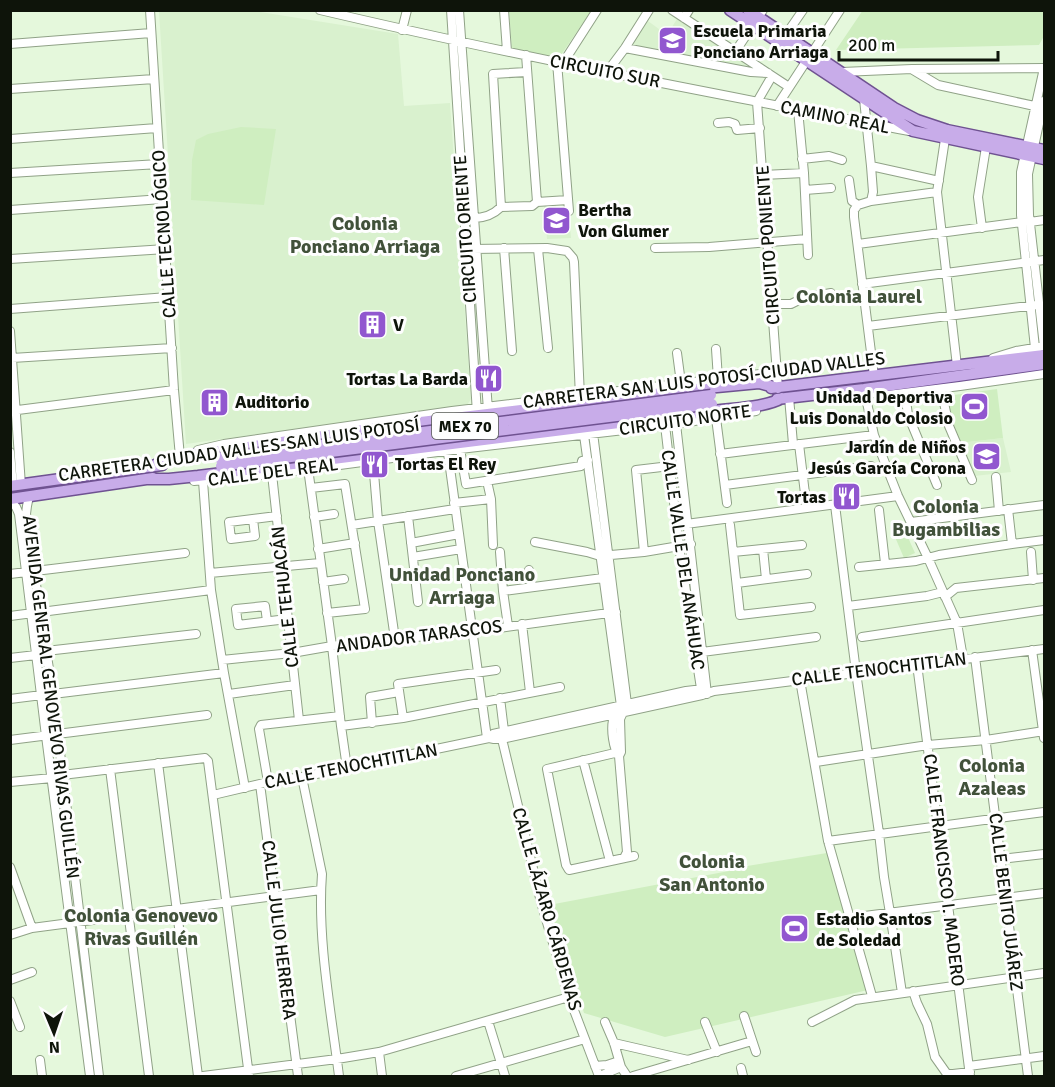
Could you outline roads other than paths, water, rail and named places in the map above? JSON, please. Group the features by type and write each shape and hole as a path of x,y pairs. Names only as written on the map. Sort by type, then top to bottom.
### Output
{"main road":[{"path":"730,10 758,18 785,36 809,57 840,72 894,108 917,120 947,130 1033,151 1044,159"},
{"path":"748,10 864,99 913,131 986,147 1033,151"},
{"name":"CARRETERA SAN LUIS POTOSÍ-CIUDAD VALLES","path":"15,486 220,455 711,400 781,396 874,376 982,363 1040,352"},
{"name":"MEX 70","path":"781,396 864,389 1044,364"},
{"path":"155,465 180,457 220,455 320,433 404,424 482,411 508,411 759,383 781,396"},
{"path":"148,479 168,479 409,449 486,442 511,436 748,407 781,396"},
{"path":"508,411 505,424 511,436"},
{"path":"404,424 409,426 415,435 415,440 409,449"},
{"name":"CARRETERA CIUDAD VALLES-SAN LUIS POTOSÍ","path":"10,500 148,479 220,455"}],"street":[{"name":"CALLE TECNOLÓGICO","path":"150,10 180,457"},
{"name":"CIRCUITO SUR","path":"320,10 402,30 757,102"},
{"path":"355,19 360,10"},
{"path":"402,30 407,10"},
{"name":"CIRCUITO ORIENTE","path":"451,10 466,250 486,442"},
{"name":"CIRCUITO ORIENTE","path":"459,10 476,249 482,411"},
{"path":"504,10 507,51"},
{"path":"569,211 560,62 597,10"},
{"path":"608,72 649,10"},
{"path":"672,10 789,87"},
{"path":"684,18 690,10"},
{"path":"785,36 802,10"},
{"path":"777,106 840,10"},
{"path":"735,52 758,18"},
{"path":"10,44 151,33"},
{"name":"CIRCUITO SUR","path":"625,48 770,75"},
{"path":"526,55 537,202"},
{"path":"840,72 1044,68 1041,105 1033,151 1021,172 1031,262 1044,346 1040,352"},
{"path":"912,69 938,85 1041,105"},
{"path":"501,207 493,74 527,72"},
{"path":"757,102 770,75"},
{"path":"10,89 154,79"},
{"path":"864,99 872,201"},
{"name":"CAMINO REAL","path":"757,102 913,131"},
{"name":"CIRCUITO PONIENTE","path":"757,102 776,372 796,444 807,502"},
{"path":"798,110 808,255"},
{"path":"718,123 735,124 736,130 760,128"},
{"path":"10,139 157,128"},
{"path":"945,139 938,192 957,366"},
{"path":"982,228 978,197 986,147"},
{"path":"802,159 829,156 842,160"},
{"path":"10,173 159,164"},
{"path":"871,166 939,181"},
{"path":"763,175 804,173"},
{"path":"849,180 852,201 858,205"},
{"path":"805,190 831,188"},
{"path":"874,376 854,210 858,205 872,201 938,192"},
{"path":"10,210 162,199"},
{"path":"464,218 485,217 501,207 532,206 537,202 568,200"},
{"path":"858,244 1044,220"},
{"path":"655,248 709,247 807,239"},
{"path":"504,248 512,351"},
{"path":"466,250 547,248 567,251 574,262 580,397"},
{"path":"10,259 166,249"},
{"path":"538,249 548,348"},
{"path":"862,284 1044,260"},
{"path":"771,304 791,304 803,298 831,293"},
{"path":"10,309 168,297"},
{"path":"868,326 1038,304"},
{"path":"1038,304 1040,352"},
{"path":"10,331 15,486"},
{"path":"12,358 172,348"},
{"path":"716,349 721,378 759,383"},
{"path":"677,353 681,383"},
{"name":"CIRCUITO NORTE","path":"482,411 776,372"},
{"path":"963,658 957,623 898,496 874,435 864,389 880,394 905,393 1044,374"},
{"path":"941,388 949,426 972,480"},
{"path":"13,411 174,390"},
{"path":"905,393 908,415 937,485"},
{"name":"CIRCUITO NORTE","path":"589,434 752,412 762,409 781,396"},
{"path":"320,433 443,416 471,631 488,738"},
{"path":"716,418 727,503"},
{"name":"CALLE VALLE DEL ANÁHUAC","path":"676,424 691,544 693,610 706,692"},
{"name":"CALLE VALLE DEL ANÁHUAC","path":"665,425 679,546 702,652 706,692"},
{"path":"589,434 588,460 604,556 603,578 612,613"},
{"path":"589,434 622,709 619,754 627,852 624,858"},
{"name":"CALLE DEL REAL","path":"168,479 203,481 272,474 447,447 460,449 486,442 589,434"},
{"path":"720,454 874,435"},
{"path":"460,449 466,484 581,466 582,461 588,460"},
{"path":"10,452 15,486"},
{"path":"645,552 636,470 670,466"},
{"path":"725,485 871,466"},
{"path":"308,468 348,768"},
{"path":"374,472 378,521 394,639"},
{"name":"CALLE TEHUACÁN","path":"272,474 299,720"},
{"path":"996,477 999,511"},
{"path":"203,481 212,590 224,673 245,788"},
{"path":"487,481 491,500 494,545"},
{"path":"311,488 345,484 365,609 327,613"},
{"name":"AVENIDA GENERAL GENOVEVO RIVAS GUILLÉN","path":"29,496 26,514 35,613 36,656 52,778 99,1077"},
{"path":"677,526 898,496"},
{"name":"AVENIDA GENERAL GENOVEVO RIVAS GUILLÉN","path":"10,500 19,514 30,572"},
{"path":"352,525 491,500"},
{"path":"835,505 884,877 902,993"},
{"path":"911,522 1044,505"},
{"path":"1008,509 1012,544"},
{"path":"879,510 885,563"},
{"path":"314,517 334,514"},
{"path":"253,519 277,516"},
{"path":"408,516 418,602"},
{"path":"730,525 740,615 812,607"},
{"path":"411,543 459,534"},
{"path":"859,567 916,561 939,555 1044,540"},
{"path":"536,542 604,556 691,544"},
{"path":"318,549 355,543"},
{"path":"733,552 802,545"},
{"path":"413,557 461,549"},
{"path":"763,549 766,579"},
{"path":"500,552 508,626"},
{"path":"1031,552 1033,580"},
{"path":"10,574 186,553"},
{"path":"210,573 320,563"},
{"path":"530,570 532,587"},
{"path":"737,583 807,574"},
{"path":"503,591 603,578"},
{"path":"848,606 944,595 956,588 1044,578"},
{"path":"323,582 344,579"},
{"path":"10,616 212,590"},
{"path":"862,637 1044,610"},
{"name":"AVENIDA GENERAL GENOVEVO RIVAS GUILLÉN","path":"35,613 46,651 62,775 90,1077"},
{"name":"ANDADOR TARASCOS","path":"222,660 612,613"},
{"path":"267,621 287,619"},
{"path":"522,624 530,692"},
{"path":"46,651 196,634"},
{"path":"702,652 816,637"},
{"name":"CALLE TENOCHTITLAN","path":"213,795 488,738 494,739 533,728 706,692 1044,649"},
{"path":"816,762 928,745 1044,733 1032,650"},
{"path":"10,658 36,656"},
{"name":"CALLE BENITO JUÁREZ","path":"975,657 1028,1077"},
{"name":"CALLE FRANCISCO I. MADERO","path":"917,664 970,1071"},
{"path":"372,723 370,697 399,688 496,670"},
{"path":"52,694 224,673"},
{"path":"800,680 828,841 872,996"},
{"path":"229,694 295,685"},
{"path":"341,726 403,718 560,687"},
{"path":"399,688 403,718"},
{"path":"10,699 42,695"},
{"name":"CALLE LÁZARO CÁRDENAS","path":"500,698 503,735 541,902 569,997 600,1077"},
{"path":"10,740 207,715"},
{"path":"299,720 340,716"},
{"name":"CALLE JULIO HERRERA","path":"298,1077 274,896 259,729 261,725 299,720"},
{"path":"619,754 547,769 566,865 569,870 634,856"},
{"path":"62,775 205,758 208,761 249,1074"},
{"path":"583,760 610,861"},
{"path":"158,763 198,1077"},
{"path":"110,769 149,1077"},
{"path":"302,777 322,874 322,937 339,1077"},
{"path":"10,782 52,778"},
{"path":"828,841 1044,812"},
{"path":"1001,859 1044,854"},
{"path":"10,867 33,928"},
{"path":"10,935 33,928 321,890"},
{"path":"849,918 1044,893"},
{"path":"10,980 32,972"},
{"path":"812,1022 855,1000 872,996 1044,973"},
{"path":"913,991 927,1024 934,1057 946,1074 953,1076 1044,1056"},
{"path":"203,1077 249,1074 379,1052 569,997"},
{"path":"10,1001 20,1027"},
{"path":"744,1016 756,1052"},
{"path":"488,1021 505,1077"},
{"path":"605,1022 627,1077"},
{"path":"705,1022 717,1052"},
{"path":"456,1077 585,1039"},
{"path":"633,1077 752,1041"},
{"path":"614,1043 689,1060"},
{"path":"379,1052 382,1077"},
{"path":"663,1054 663,1068"},
{"path":"40,1060 42,1077"},
{"path":"595,1066 620,1064"},
{"path":"600,1077 620,1064"}],"place":[{"name":"Escuela Primaria Ponciano Arriaga","path":"672,41"},
{"name":"Bertha Von Glumer","path":"557,220"},
{"name":"V","path":"372,325"},
{"name":"Tortas La Barda","path":"489,379"},
{"name":"Auditorio","path":"214,402"},
{"name":"Unidad Deportiva Luis Donaldo Colosio","path":"974,407"},
{"name":"Jardín de Niños Jesús García Corona","path":"987,457"},
{"name":"Tortas El Rey","path":"374,464"},
{"name":"Tortas","path":"847,497"},
{"name":"Estadio Santos de Soledad","path":"795,929"}],"district":[{"name":"Colonia Ponciano Arriaga","path":"365,234"},
{"name":"Colonia Laurel","path":"859,296"},
{"name":"Colonia Bugambilias","path":"946,518"},
{"name":"Unidad Ponciano Arriaga","path":"462,586"},
{"name":"Colonia Azaleas","path":"992,776"},
{"name":"Colonia San Antonio","path":"712,872"},
{"name":"Colonia Genovevo Rivas Guillén","path":"141,926"}]}
